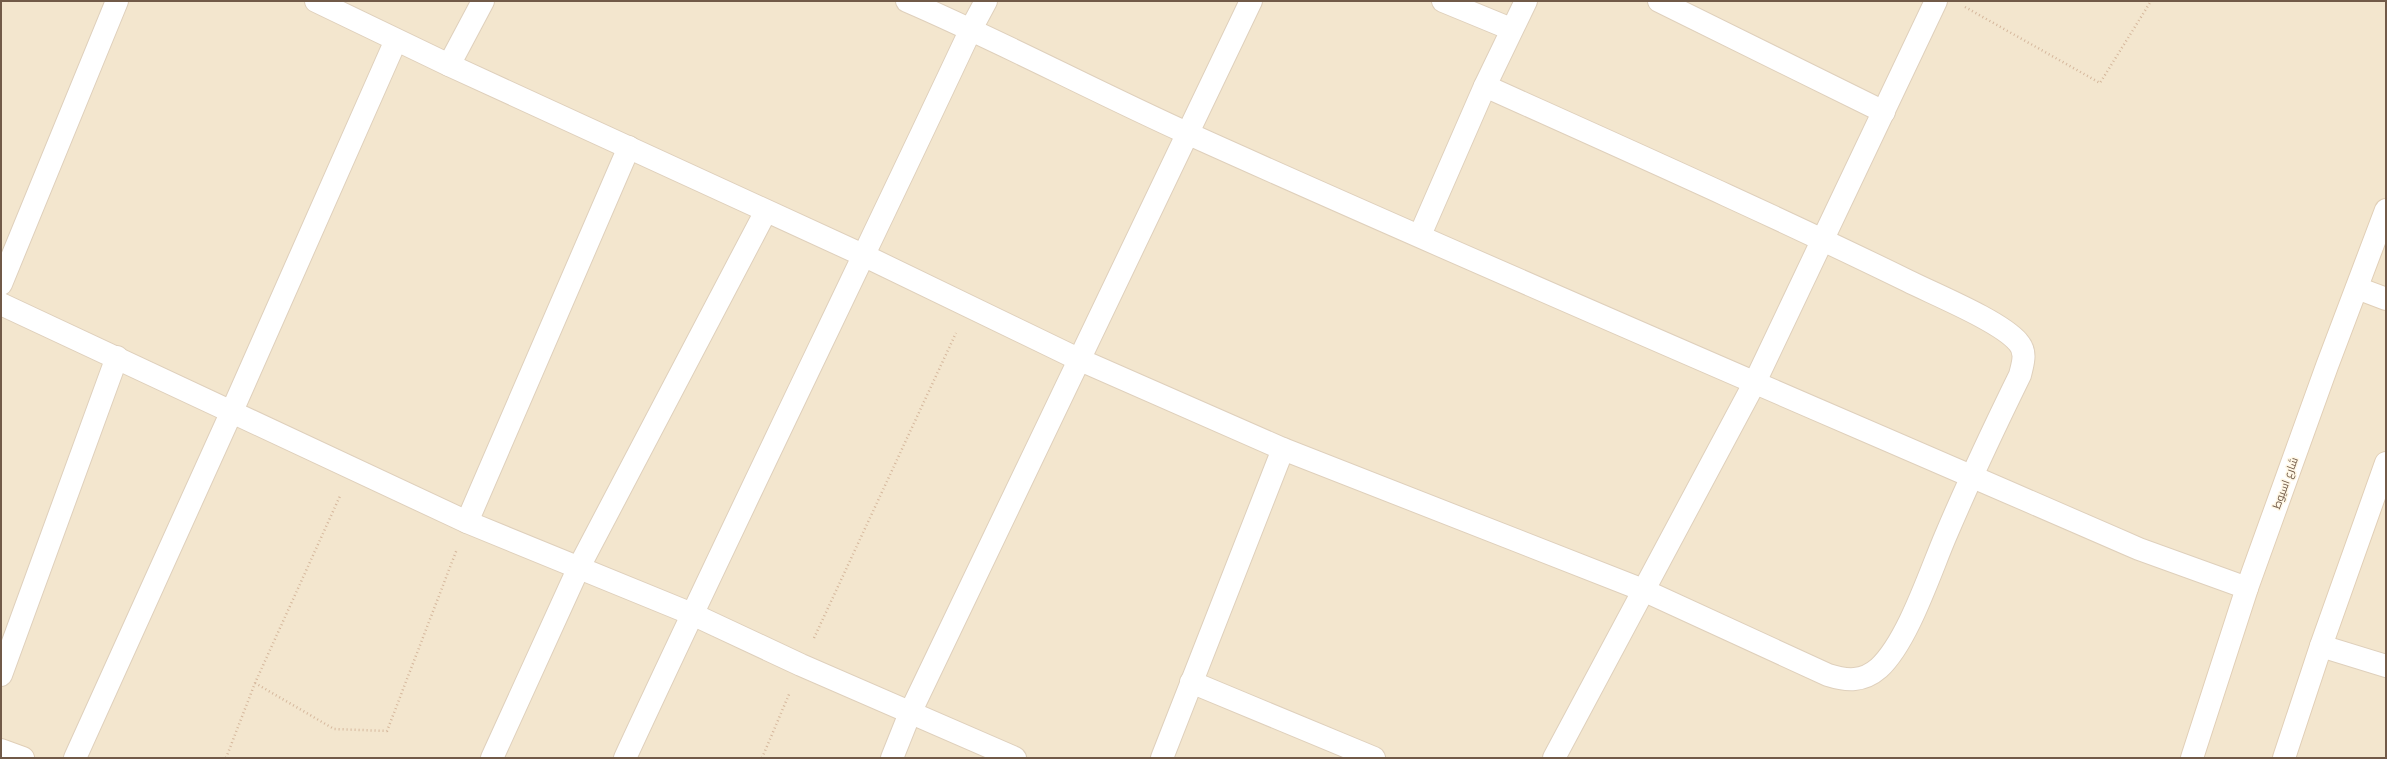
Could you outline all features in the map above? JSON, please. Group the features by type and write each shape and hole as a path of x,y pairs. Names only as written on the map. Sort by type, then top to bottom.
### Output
{"street":[{"path":"1,284 117,1"},
{"path":"316,1 448,65 865,256 1078,359 1283,448 1643,590 1828,675 1846,680 1862,679 1879,668 1902,634 1971,476 2020,375 2024,363 2024,352 2018,342 1990,322 1824,240 1485,86"},
{"path":"448,65 483,1"},
{"path":"907,1 971,28 1186,132 1755,382 2139,548 2248,588"},
{"path":"625,758 692,614 865,256 971,28 986,1"},
{"path":"892,758 910,713 1186,132 1251,1"},
{"path":"1443,1 1512,29"},
{"path":"1420,235 1485,86 1526,1"},
{"path":"1659,1 1884,112"},
{"path":"1554,758 1755,382 1824,240 1936,1"},
{"path":"75,758 232,411 396,40"},
{"path":"467,522 629,147"},
{"name":"شارع اسيوط","path":"2192,758 2248,588 2386,210"},
{"path":"492,758 579,567 766,211"},
{"path":"2357,288 2386,299"},
{"path":"1,304 232,411 352,470 467,522 692,614 801,665 1015,758"},
{"path":"1,675 117,357"},
{"path":"1162,758 1283,448"},
{"path":"2284,758 2321,646 2386,463"},
{"path":"2321,646 2386,666"},
{"path":"1191,682 1374,758"},
{"path":"1,750 23,758"}],"path":[{"path":"1961,5 2100,83 2151,1"},
{"path":"762,758 801,665 969,305"},
{"path":"226,758 255,683 352,470"},
{"path":"255,683 334,729 387,731 467,522"}],"shaded area":[{"path":"1,1 2386,1 2386,758 1,758"}]}
